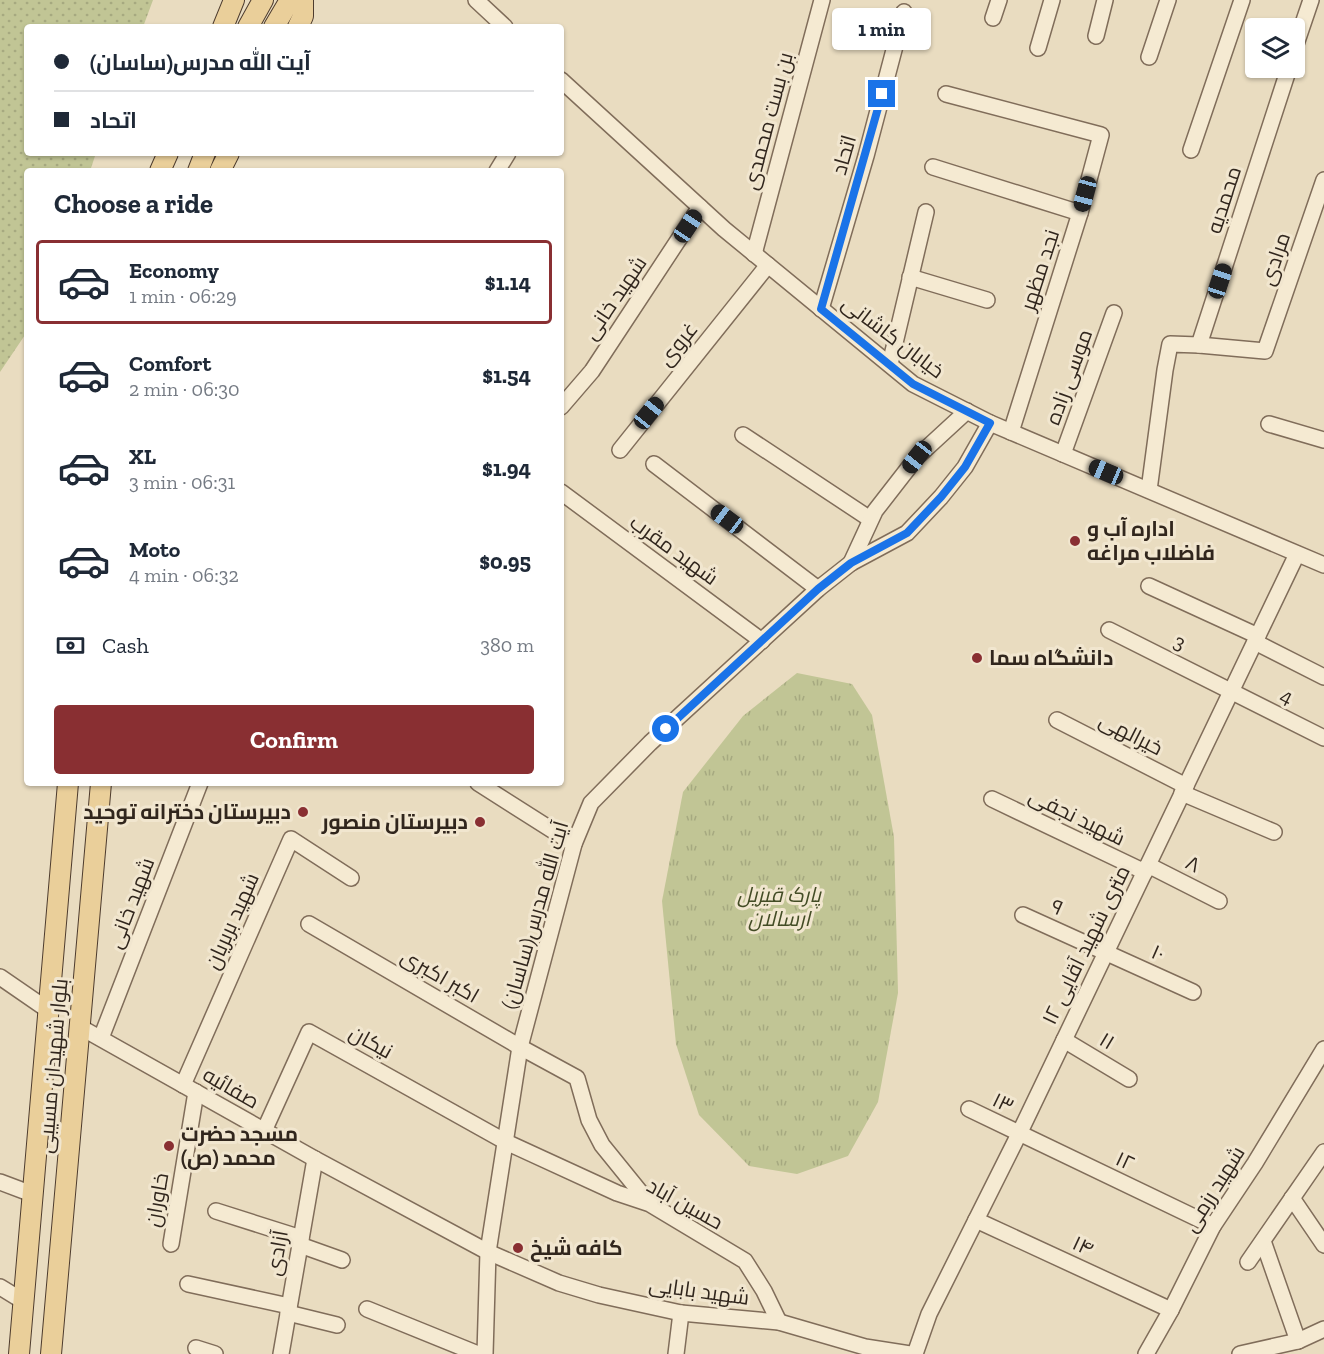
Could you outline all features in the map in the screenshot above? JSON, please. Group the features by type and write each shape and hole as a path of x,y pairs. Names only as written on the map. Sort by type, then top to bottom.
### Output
{"main road":[{"path":"224,24 234,0"},
{"path":"250,24 263,0"},
{"path":"276,24 290,0"},
{"path":"299,24 303,16 303,0"},
{"name":"بلوار شهیدان مسیبی","path":"18,1354 68,786"},
{"name":"بلوار شهیدان مسیبی","path":"51,1354 101,786"}],"street":[{"path":"476,0 502,24"},
{"name":"بن بست محمدی","path":"754,254 822,0"},
{"path":"993,18 999,0"},
{"path":"1038,48 1052,0"},
{"path":"1096,36 1106,0"},
{"path":"1149,57 1168,0"},
{"path":"1191,150 1242,0"},
{"path":"1305,18 1311,0"},
{"name":"اتحاد","path":"821,309 866,156 904,12"},
{"name":"محمدیه","path":"1199,345 1286,78"},
{"name":"خیابان کاشانی","path":"564,83 754,254 913,384 990,423 1324,565"},
{"name":"نجد مظهر","path":"946,94 1101,135 1080,213 1011,432"},
{"path":"933,166 1080,213"},
{"name":"مرادی","path":"1199,345 1265,351 1324,180"},
{"name":"شهید خانی","path":"564,404 592,371 700,207"},
{"path":"890,364 926,212"},
{"name":"غروی","path":"620,450 768,265"},
{"path":"910,277 987,300"},
{"name":"موسی زاده","path":"1063,454 1114,313"},
{"path":"1149,490 1170,344 1199,345"},
{"name":"آیت الله مدرس(ساسان)","path":"851,563 870,519 917,457 967,411"},
{"name":"آیت الله مدرس(ساسان)","path":"485,1354 488,1252 519,1047 574,844 591,803 650,743 818,589 851,563 907,533 965,467 990,423"},
{"path":"1269,424 1324,440"},
{"path":"743,435 870,519"},
{"path":"654,464 818,589"},
{"name":"شهید مقرب","path":"564,494 762,641"},
{"name":"۱۲ متری شهید آقایی","path":"915,1354 929,1314 1019,1134 1297,554"},
{"path":"1149,586 1257,639 1324,677"},
{"name":"3","path":"1109,630 1232,691"},
{"name":"4","path":"1232,691 1324,738"},
{"name":"خیرالهی","path":"1057,720 1184,789 1274,832"},
{"name":"شهید خانی","path":"101,1038 199,786"},
{"path":"483,786 574,844"},
{"name":"شهید نجفی","path":"992,799 1146,869"},
{"name":"شهید بربریان","path":"190,1088 291,840 351,878"},
{"name":"۸","path":"1146,869 1220,901"},
{"name":"۹","path":"1023,915 1106,952"},
{"name":"اکبر اکبری","path":"309,924 519,1047 577,1078 589,1120 602,1145 650,1204"},
{"name":"۱۰","path":"1106,952 1192,992"},
{"path":"0,977 48,1010"},
{"name":"صفائیه","path":"80,1027 264,1131 488,1252"},
{"name":"نیکان","path":"264,1131 309,1032 506,1142"},
{"name":"۱۱","path":"1064,1040 1129,1079"},
{"name":"شهید رزمی","path":"1146,1354 1213,1226 1255,1164 1324,1049"},
{"name":"خاوران","path":"171,1244 190,1088"},
{"name":"۱۳","path":"969,1109 1019,1134"},
{"name":"۱۲","path":"1019,1134 1213,1226"},
{"name":"حسین آباد","path":"506,1142 617,1193 650,1204 745,1261 764,1291 779,1322"},
{"path":"1248,1262 1324,1152"},
{"name":"آزادی","path":"281,1354 315,1159"},
{"path":"0,1182 32,1194"},
{"path":"1292,1198 1323,1241"},
{"path":"216,1211 301,1242 342,1260"},
{"name":"۱۴","path":"976,1220 1171,1310"},
{"path":"1263,1241 1298,1341"},
{"name":"شهید بابایی","path":"488,1252 559,1283 599,1295 681,1313 779,1322 865,1350 909,1354"},
{"path":"188,1284 337,1325"},
{"path":"0,1287 23,1301"},
{"path":"367,1309 478,1354"},
{"path":"676,1354 681,1313"},
{"path":"1240,1354 1298,1341 1324,1329"},
{"path":"196,1348 215,1354"}],"green space":[{"path":"0,0 153,0 144,24 24,24 24,156 95,156 91,168 24,168 24,336 0,372"},
{"name":"پارک قیزیل ارسالان","path":"797,673 852,684 872,715 894,837 898,993 878,1102 848,1156 797,1174 749,1166 699,1115 676,1044 662,901 683,792 743,716"}],"place":[{"name":"اداره آب و فاضلاب مراغه","path":"1075,541"},
{"name":"دانشگاه سما","path":"977,658"},
{"name":"دبیرستان دخترانه توحید","path":"303,812"},
{"name":"دبیرستان منصور","path":"480,822"},
{"name":"مسجد حضرت محمد (ص)","path":"169,1146"},
{"name":"کافه شیخ","path":"518,1248"}],"route":[{"path":"666,729 818,589 851,563 907,533 965,467 990,423 913,384 821,309 882,94"}]}
